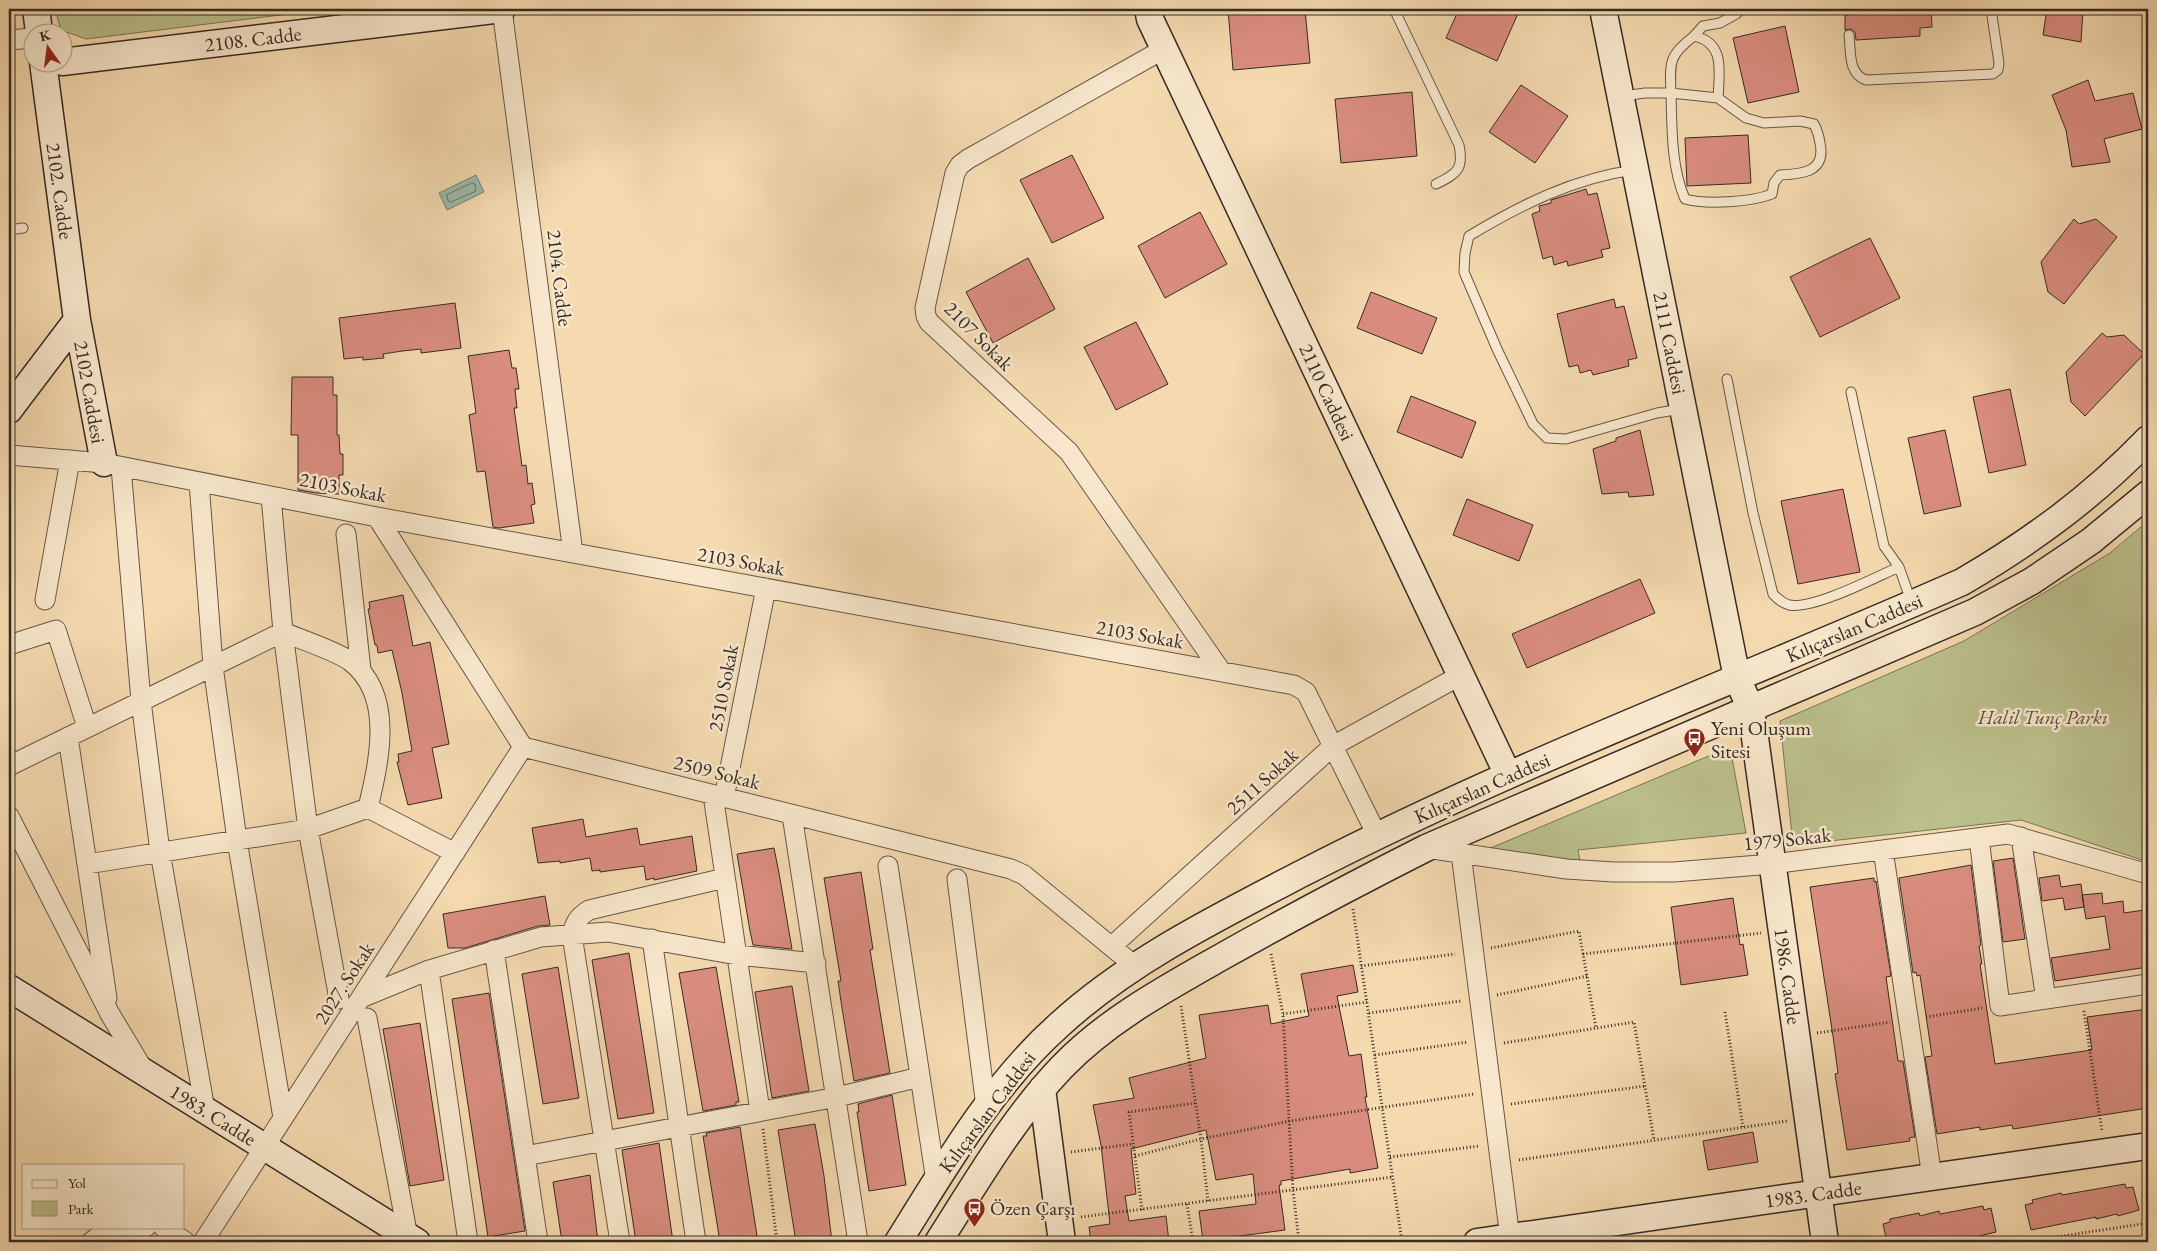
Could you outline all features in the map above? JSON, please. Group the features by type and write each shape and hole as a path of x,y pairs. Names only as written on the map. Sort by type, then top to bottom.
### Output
{"street":[{"path":"36,9 38,22"},
{"name":"2108. Cadde","path":"72,60 502,9"},
{"name":"2104. Cadde","path":"502,9 573,553"},
{"name":"2110 Caddesi","path":"1148,9 1150,19 1164,49 1508,775"},
{"name":"2111 Caddesi","path":"1602,9 1737,678 1751,709"},
{"path":"9,40 22,39"},
{"name":"2107 Sokak","path":"1164,49 968,159 960,166 955,173 925,308 929,322 1069,452 1221,671"},
{"name":"2102. Cadde","path":"52,72 77,320"},
{"path":"9,410 77,320"},
{"name":"2102 Caddesi","path":"77,320 112,465"},
{"name":"Kılıçarslan Caddesi","path":"898,1242 986,1107 1025,1057 1091,997 1135,966 1266,892 1377,835 1508,775 1962,582 2011,553 2063,516 2148,439"},
{"name":"2103 Sokak","path":"9,455 112,465 377,517 1301,687 1306,692 1377,835"},
{"path":"45,600 70,460"},
{"path":"112,465 160,852 205,1110"},
{"path":"199,482 213,666 237,840 283,1118"},
{"name":"Kılıçarslan Caddesi","path":"938,1242 1011,1130 1062,1066 1087,1043 1177,982 1350,886 1426,848 1904,644 1983,608 2032,581 2091,541 2148,494"},
{"path":"271,496 283,632 308,829 339,999"},
{"path":"377,517 523,747"},
{"path":"346,534 361,670"},
{"name":"2510 Sokak","path":"760,1111 725,878 719,796 766,588"},
{"path":"9,645 56,630 87,727"},
{"path":"9,766 283,632 348,660 361,670 374,693 380,724 380,748 368,808"},
{"name":"2511 Sokak","path":"1112,946 1333,746 1461,675"},
{"name":"1986. Cadde","path":"1751,709 1825,1242"},
{"path":"68,736 110,1014"},
{"name":"2509 Sokak","path":"523,747 1018,872 1135,966"},
{"name":"2027. Sokak","path":"203,1242 523,747"},
{"path":"87,864 308,829 368,808 455,853"},
{"path":"792,814 858,1242"},
{"path":"9,816 110,1014 145,1072"},
{"name":"1979 Sokak","path":"1426,848 1566,869 1614,872 1674,872 1772,864 2008,834 2148,877"},
{"path":"2021,837 2046,999"},
{"path":"1979,838 2000,1006 2148,984"},
{"path":"1883,850 1932,1177"},
{"path":"1462,853 1510,1238"},
{"path":"888,866 936,1181"},
{"path":"620,1242 572,935 575,923 579,916 589,910 725,878"},
{"path":"957,879 986,1107"},
{"path":"361,998 429,970 541,937 608,932 737,955 816,963"},
{"path":"652,939 696,1242"},
{"path":"494,950 538,1242"},
{"path":"429,970 468,1242"},
{"name":"1983. Cadde","path":"9,988 412,1240"},
{"path":"366,1018 412,1240"},
{"path":"525,1156 837,1097 920,1077"},
{"path":"1042,1089 1061,1231"},
{"name":"1983. Cadde","path":"1477,1242 2148,1146"},
{"path":"91,1242 104,1233 139,1228"},
{"path":"165,1228 186,1242"}],"lane":[{"path":"1394,9 1459,145 1461,155 1460,168 1452,176 1436,184"},
{"path":"1620,97 1645,93 1671,93 1718,98 1746,118 1764,123 1800,121 1814,124 1818,131 1822,150 1820,163 1814,169 1795,174 1780,175 1774,183 1772,194 1761,199 1696,202 1685,199 1679,184 1672,126 1671,93 1670,61 1681,46 1703,26 1720,23 1741,9"},
{"path":"1849,35 1854,72 1859,78 1866,80 1993,74 1998,70 1999,63 1991,9"},
{"path":"1694,36 1704,38 1714,47 1719,61 1718,98"},
{"path":"1635,170 1607,174 1558,189 1489,224 1469,236 1465,253 1464,272 1497,349 1533,424 1547,438 1566,439 1657,413 1683,409"},
{"path":"9,230 23,228"},
{"path":"1726,379 1753,513 1773,594 1782,602 1790,605 1802,605 1853,588 1899,567"},
{"path":"1851,392 1884,546 1899,567 1912,604"}],"path":[{"path":"1350,886 1402,1242"},
{"path":"1583,954 1782,930"},
{"path":"1361,966 1474,952 1579,931 1596,1028"},
{"path":"1266,932 1283,1014 1293,1190 1299,1242"},
{"path":"1177,982 1196,1103 1208,1201"},
{"path":"2081,994 2105,1152"},
{"path":"1283,1014 1367,1002"},
{"path":"1725,1012 1743,1127"},
{"path":"1375,1055 1634,1022 1654,1140"},
{"path":"1135,1156 1201,1139 1290,1121 1382,1108 1645,1086"},
{"path":"1142,1210 1129,1112 1196,1103"},
{"path":"760,1111 777,1242"},
{"path":"1500,1163 1808,1118"},
{"path":"1051,1154 1134,1144"},
{"path":"1390,1157 1498,1144"},
{"path":"1061,1231 1142,1210 1393,1177"},
{"path":"1187,1204 1192,1242"},
{"path":"2024,1242 2148,1223"}],"green space":[{"path":"55,9 329,9 86,39 72,34 72,22 59,22"},
{"name":"Halil Tunç Parkı","path":"2148,521 2148,862 2021,820 1793,845 1780,721 1964,641 2110,553"},
{"path":"1730,747 1746,833 1578,850 1580,861 1486,850"}],"water":[{"path":"476,175 484,192 447,210 439,193"}],"building":[{"path":"1228,9 1305,9 1310,63 1233,70"},
{"path":"1459,9 1520,9 1497,61 1446,38"},
{"path":"1847,9 1931,9 1932,27 1920,28 1920,36 1856,40 1855,32 1851,29 1845,30 1845,15 1848,15"},
{"path":"2047,9 2083,9 2081,42 2043,35"},
{"path":"1785,26 1799,92 1748,103 1733,38"},
{"path":"2088,80 2095,101 2133,93 2142,129 2104,139 2110,162 2072,167 2066,130 2052,95"},
{"path":"1521,85 1568,116 1535,163 1489,132"},
{"path":"1412,92 1417,156 1341,163 1335,99"},
{"path":"1748,135 1751,183 1687,186 1685,138"},
{"path":"1072,155 1104,218 1052,243 1020,180"},
{"path":"1586,189 1588,195 1597,193 1610,248 1601,250 1603,257 1568,266 1567,261 1554,265 1552,256 1543,259 1532,214 1540,211 1539,206 1551,203 1551,200"},
{"path":"1200,212 1227,264 1165,298 1138,246"},
{"path":"2074,219 2079,224 2096,219 2117,237 2064,304 2048,292 2041,262"},
{"path":"1870,238 1900,298 1820,337 1790,277"},
{"path":"1028,258 1055,309 993,343 966,292"},
{"path":"1371,292 1437,318 1422,354 1357,328"},
{"path":"1614,299 1616,308 1624,306 1637,358 1628,360 1629,366 1593,375 1591,370 1580,373 1578,365 1569,367 1557,314"},
{"path":"455,303 461,348 421,353 421,349 402,351 383,354 384,358 363,360 363,357 344,359 339,318"},
{"path":"1136,322 1168,384 1116,410 1084,347"},
{"path":"2102,333 2107,337 2124,335 2144,354 2085,416 2071,402 2066,372"},
{"path":"509,350 512,368 516,368 519,389 515,389 517,408 514,408 522,466 526,465 528,484 532,483 535,504 531,505 534,523 499,528 493,527 485,471 477,472 469,415 476,413 468,356"},
{"path":"292,377 333,377 333,395 337,395 337,435 339,435 340,454 343,454 343,475 339,475 339,494 298,490 298,435 291,435"},
{"path":"2010,389 2026,465 1989,473 1973,397"},
{"path":"1411,396 1476,422 1462,458 1397,432"},
{"path":"1640,430 1654,495 1629,497 1628,492 1602,494 1593,449 1616,441 1616,438"},
{"path":"1945,430 1961,506 1924,514 1908,438"},
{"path":"1843,489 1860,572 1798,584 1781,501"},
{"path":"1467,499 1533,525 1519,561 1453,535"},
{"path":"1640,579 1655,613 1527,668 1512,634"},
{"path":"403,595 413,646 430,642 449,744 432,748 442,798 408,805 397,762 399,762 398,754 412,751 402,693 392,650 378,653 368,609 370,609 369,602"},
{"path":"583,819 586,837 637,828 640,845 692,836 697,871 646,880 644,866 600,872 600,870 592,871 590,858 560,863 560,861 538,863 532,828"},
{"path":"774,848 792,949 753,945 750,931 737,854"},
{"path":"2013,858 2025,939 2003,942 1993,861"},
{"path":"1971,865 1981,945 1979,946 1982,964 1980,964 1995,1064 2092,1050 2087,1017 2148,1009 2148,1108 2013,1129 2012,1125 1980,1130 1980,1127 1937,1134 1925,1057 1932,1056 1920,975 1917,976 1916,972 1913,973 1899,878"},
{"path":"861,872 873,949 870,950 890,1073 854,1081 838,981 841,981 824,878"},
{"path":"2059,875 2061,887 2081,884 2084,907 2065,910 2063,898 2042,901 2039,878"},
{"path":"1874,878 1891,976 1886,977 1898,1061 1903,1061 1915,1137 1909,1138 1910,1141 1847,1150 1835,1074 1838,1073 1833,1036 1810,887"},
{"path":"2102,893 2103,904 2123,901 2124,913 2144,910 2148,967 2055,981 2051,958 2110,949 2105,916 2086,919 2082,895"},
{"path":"545,896 550,925 538,926 465,948 448,948 443,914"},
{"path":"1733,898 1740,945 1743,944 1748,975 1681,985 1671,907"},
{"path":"629,953 654,1113 618,1119 592,960"},
{"path":"1353,965 1358,992 1337,996 1349,1056 1361,1054 1367,1097 1365,1097 1378,1168 1350,1173 1350,1169 1281,1181 1281,1185 1279,1185 1285,1230 1203,1241 1199,1211 1256,1204 1253,1174 1216,1180 1206,1130 1131,1149 1136,1194 1125,1196 1129,1221 1166,1216 1169,1242 1091,1242 1089,1227 1110,1224 1101,1145 1093,1105 1134,1098 1129,1078 1206,1058 1199,1015 1268,1005 1271,1024 1309,1016 1301,974"},
{"path":"558,967 579,1098 543,1104 522,974"},
{"path":"716,967 739,1102 736,1102 736,1105 703,1111 679,973"},
{"path":"792,986 809,1091 772,1098 755,992"},
{"path":"489,993 525,1231 488,1237 452,999"},
{"path":"420,1023 444,1180 410,1186 383,1029"},
{"path":"892,1095 906,1185 869,1191 857,1112 859,1112 858,1104"},
{"path":"815,1124 832,1242 796,1242 778,1130"},
{"path":"740,1127 758,1242 720,1242 703,1136 707,1136 706,1133"},
{"path":"1753,1132 1758,1162 1708,1170 1703,1141"},
{"path":"659,1143 673,1242 636,1242 622,1150"},
{"path":"590,1175 598,1242 562,1242 553,1182"},
{"path":"2125,1184 2126,1188 2133,1187 2139,1210 2118,1216 2117,1214 2096,1219 2096,1217 2031,1230 2025,1205 2033,1203 2032,1200 2061,1193 2062,1195"},
{"path":"1983,1206 1984,1210 1991,1208 1996,1232 1975,1237 1953,1240 1953,1238 1933,1242 1887,1242 1883,1224 1890,1222 1890,1219 1919,1213 1920,1216 1939,1211 1940,1214"}],"place":[{"name":"Yeni Oluşum Sitesi","path":"1695,758"},
{"name":"Özen Çarşı","path":"974,1227"}]}
